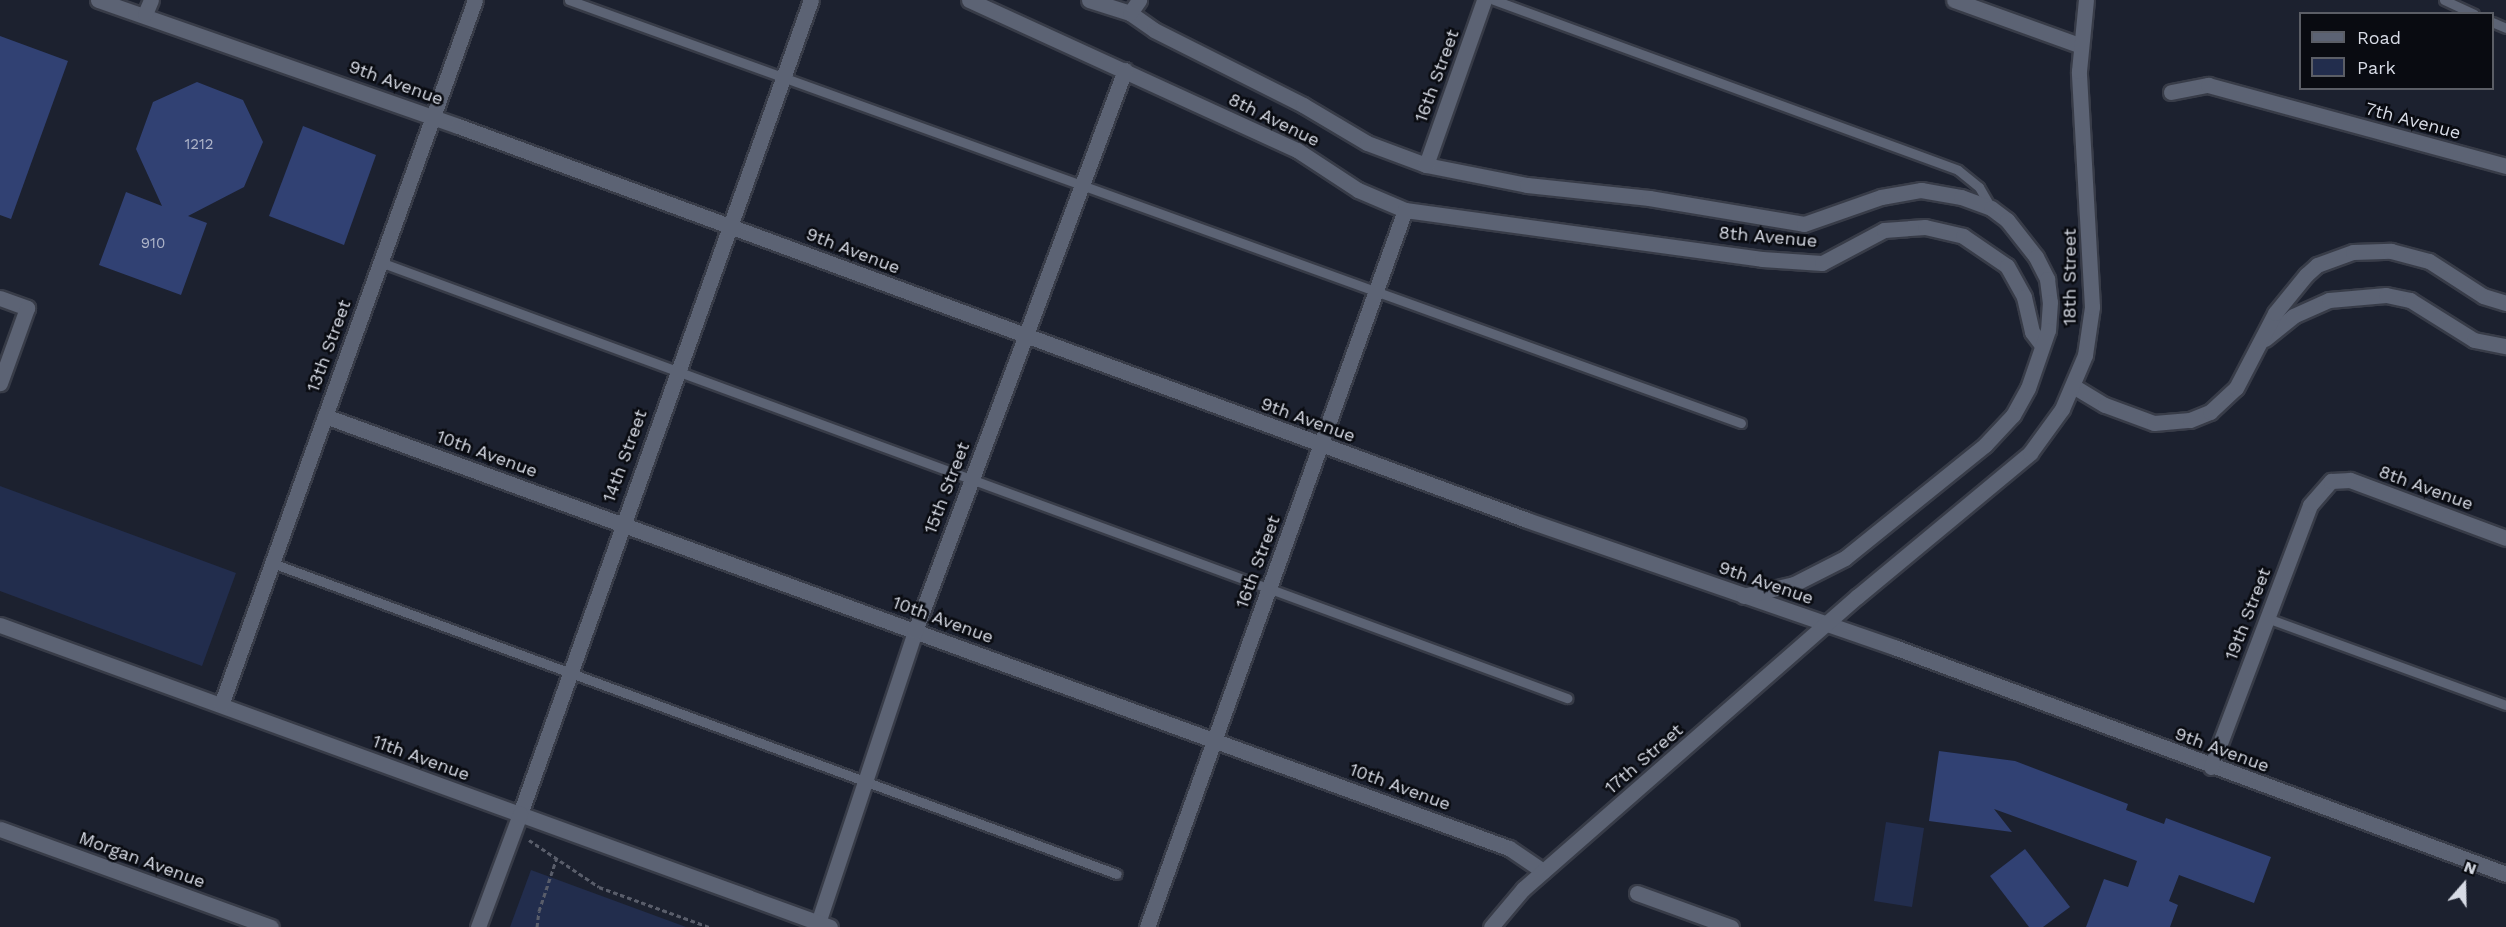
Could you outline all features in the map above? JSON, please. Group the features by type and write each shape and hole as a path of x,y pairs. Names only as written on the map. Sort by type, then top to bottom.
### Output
{"street":[{"name":"9th Avenue","path":"98,0 148,7 433,117 1320,446 1827,626 1894,647 2211,767 2506,874"},
{"name":"13th Street","path":"221,705 475,0"},
{"name":"14th Street","path":"478,927 520,814 621,523 811,0"},
{"name":"8th Avenue","path":"969,0 1298,150 1358,190 1405,210 1762,259 1822,263 1884,230 1925,226 1963,236 2007,266 2024,297 2032,332 2041,344 2048,330 2050,302 2047,279 2021,233 1991,208 1939,193 1901,191 1804,224 1649,198 1527,185 1426,165 1367,143 1303,105 1154,30 1135,6 1089,0"},
{"name":"16th Street","path":"1426,165 1484,0"},
{"path":"1954,0 2079,45"},
{"name":"18th Street","path":"1827,626 2030,453 2073,387 2085,355 2092,307 2079,45 2086,0"},
{"name":"15th Street","path":"824,925 866,779 915,631 1125,70"},
{"name":"7th Avenue","path":"2171,92 2208,85 2506,166"},
{"name":"16th Street","path":"1146,927 1405,210"},
{"path":"2073,387 2105,405 2154,423 2190,420 2224,402 2263,341 2275,313 2306,275 2317,265 2353,252 2391,251 2429,261 2483,296 2506,303"},
{"path":"2263,341 2293,316 2329,300 2386,295 2410,300 2474,340 2506,346"},
{"path":"0,298 27,308 0,383"},
{"path":"1743,596 1794,584 1845,558 1985,445 2013,415 2028,388 2041,344"},
{"name":"10th Avenue","path":"325,416 1509,848 1543,871"},
{"name":"8th Avenue","path":"2331,481 2350,480 2506,538"},
{"name":"19th Street","path":"2211,767 2310,505 2331,481"},
{"name":"11th Avenue","path":"0,625 824,925"},
{"name":"17th Street","path":"1491,927 1543,871 1827,626"},
{"name":"Morgan Avenue","path":"0,829 271,927"},
{"path":"1637,893 1731,927"}],"lane":[{"path":"569,0 1081,187 1741,423"},
{"path":"1494,0 1952,167 1979,187 1991,208"},
{"path":"2444,0 2470,12"},
{"path":"380,262 676,374 1568,698"},
{"path":"272,563 866,779 1117,874"},
{"path":"2267,618 2506,705"}],"path":[{"path":"529,840 599,887 709,927"},
{"path":"537,927 538,911 557,857"}],"green space":[{"path":"0,486 236,573 202,666 0,591"},
{"path":"1886,822 1924,828 1912,907 1874,901"},
{"path":"531,870 686,927 510,927"}],"building":[{"path":"0,36 68,61 11,219 0,215"},
{"path":"197,82 243,100 263,142 244,187 188,216 207,223 181,295 99,265 126,192 162,206 136,149 153,102"},
{"path":"303,126 376,155 344,245 269,216"},
{"path":"1939,751 2015,761 2128,804 2126,810 2164,824 2166,818 2271,857 2254,903 2179,875 2169,901 2178,905 2170,927 2086,927 2104,879 2128,887 2137,861 1994,809 2012,832 1929,821"},
{"path":"2025,849 2070,907 2043,927 2029,927 1990,876"}]}
